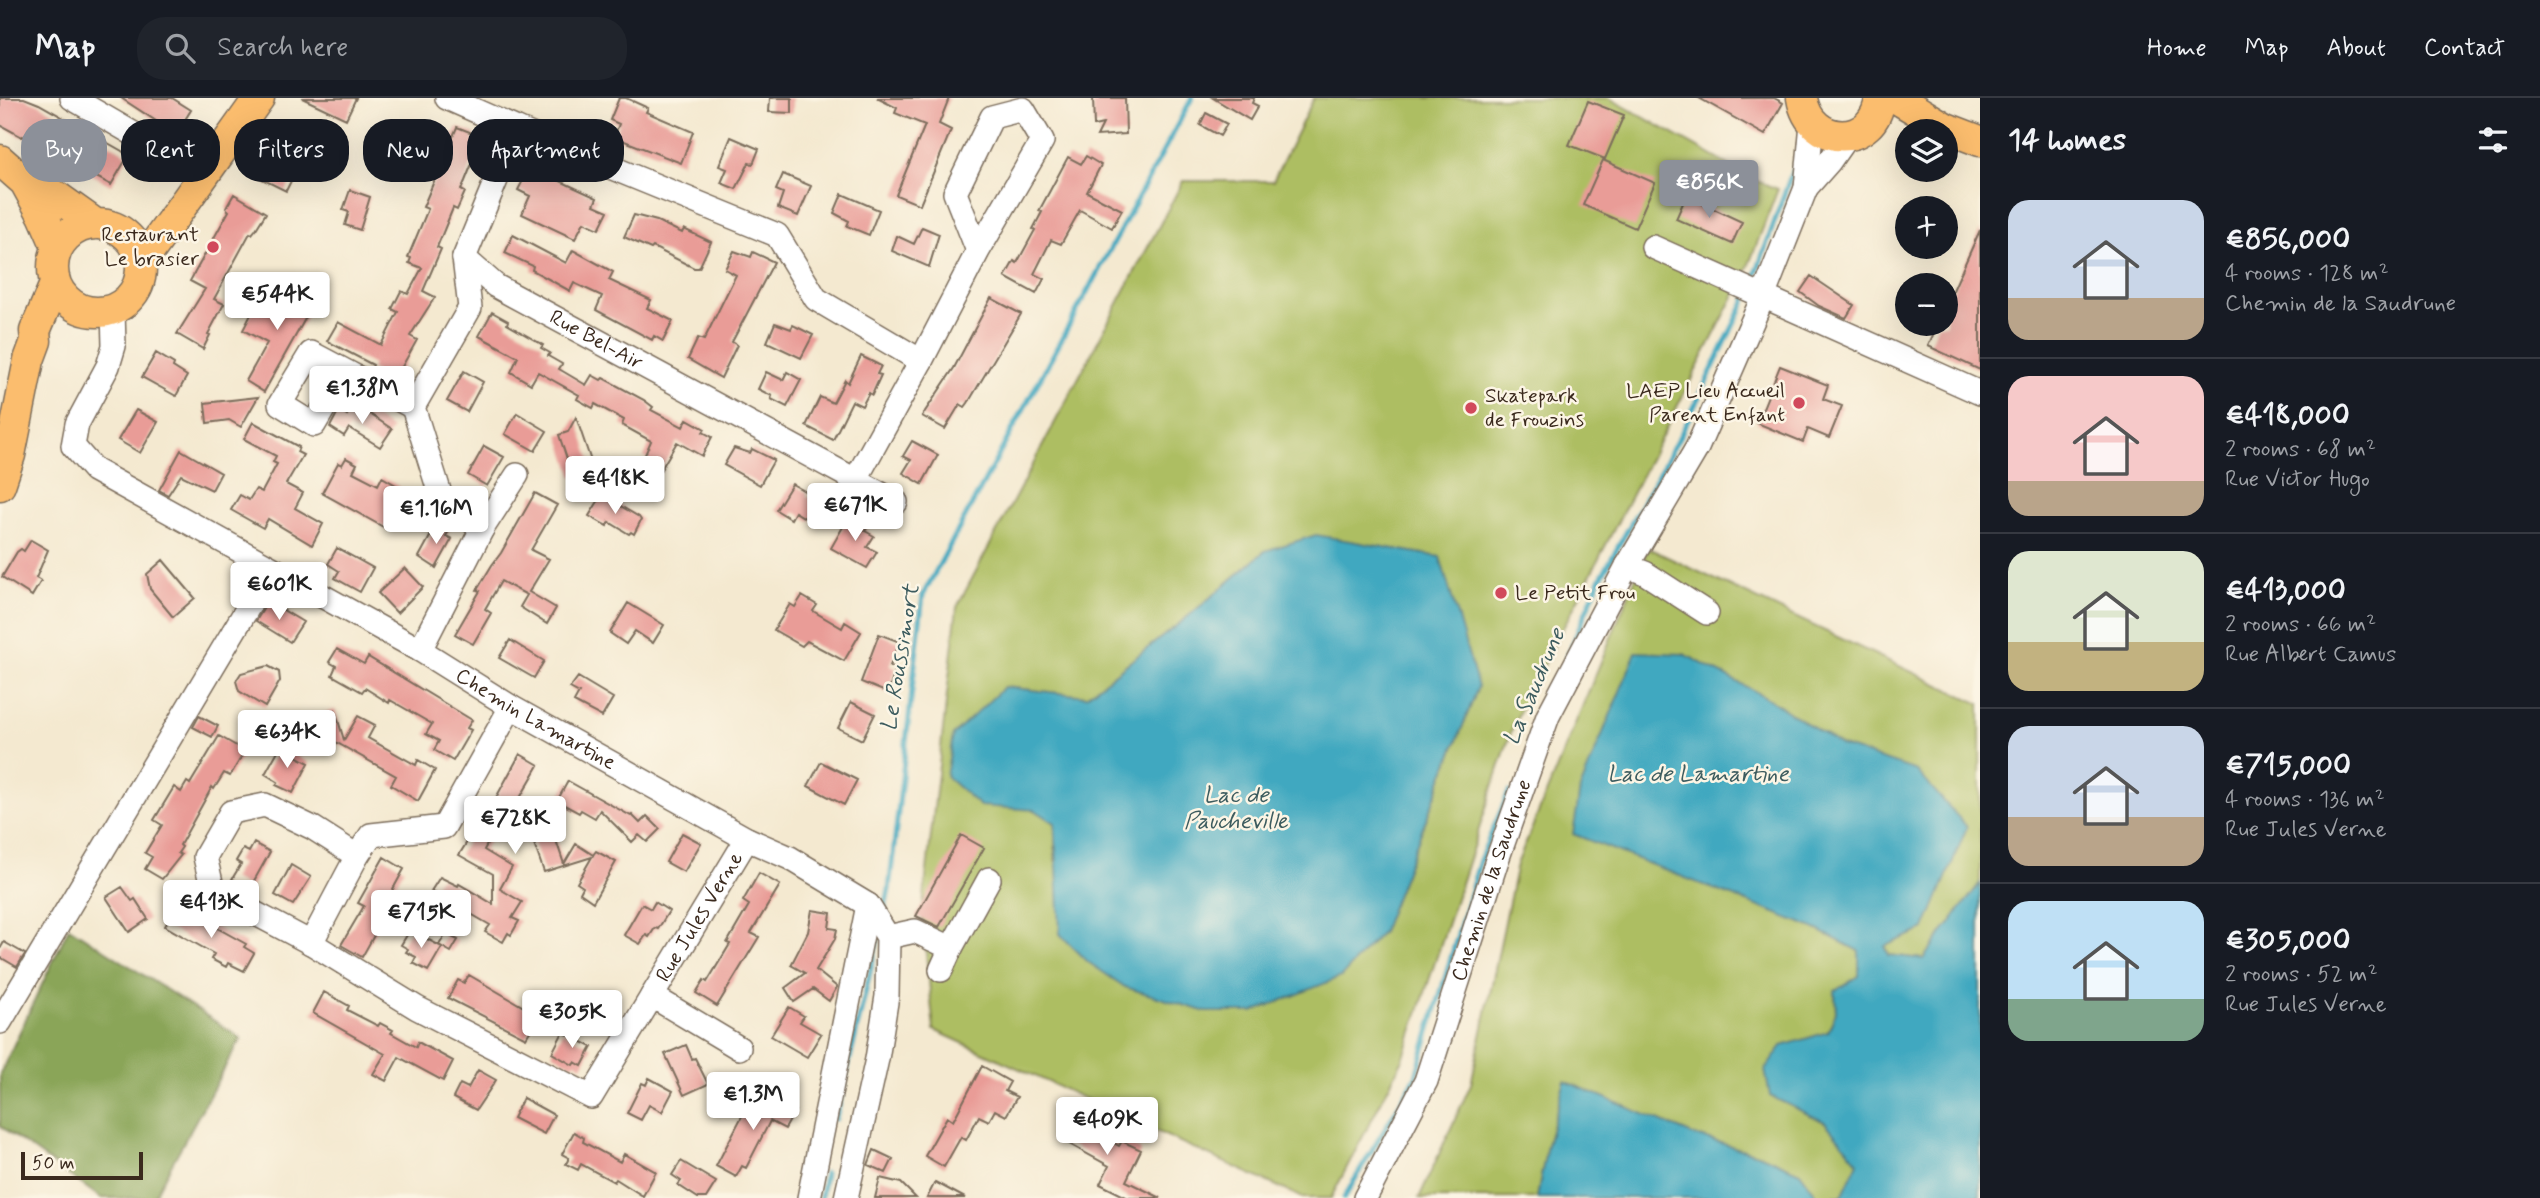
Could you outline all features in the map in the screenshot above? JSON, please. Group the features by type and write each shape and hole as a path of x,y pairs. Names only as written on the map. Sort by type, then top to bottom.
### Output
{"main road":[{"path":"1858,130 1877,113 1880,98"},
{"path":"1896,98 1930,119"},
{"path":"142,262 251,101"},
{"path":"1807,111 1823,131 1835,135 1895,124"},
{"path":"1958,133 1980,141"},
{"path":"0,160 21,178"},
{"path":"25,182 56,196 94,223"},
{"path":"25,182 57,247"},
{"path":"126,234 146,228 181,206"},
{"path":"94,223 113,226 126,234 137,247 142,262 139,283 131,297 113,310 90,312 75,307 63,297 55,284 53,262 57,247 66,236 79,227 94,223"},
{"path":"0,485 10,455 29,360 36,341 35,331 55,284"},
{"path":"36,341 69,319 75,307"}],"street":[{"path":"72,98 121,127"},
{"path":"447,98 494,119"},
{"path":"856,479 978,251 1042,141 1023,109 992,117 955,193 978,251"},
{"name":"Chemin de la Saudrune","path":"1806,188 1807,111"},
{"name":"Chemin de la Saudrune","path":"1364,1198 1426,1081 1496,863 1548,716 1627,566 1697,448 1763,297 1806,188 1858,130"},
{"path":"624,173 777,235 816,299 921,361"},
{"path":"413,407 470,308 464,258 495,182"},
{"path":"1653,247 1980,393"},
{"name":"Rue Bel-Air","path":"464,258 496,286 896,502"},
{"name":"Chemin Lamartine","path":"113,310 114,346 108,366 77,424 73,446 94,470 421,650 511,707 747,839 790,858 868,905 888,937"},
{"path":"345,372 413,407 440,497 482,529"},
{"path":"421,650 482,529 517,475"},
{"path":"1627,566 1645,573 1707,613"},
{"path":"0,1022 271,569"},
{"path":"357,856 313,828 265,805 231,812 205,857 212,891 311,943 371,835 444,827 511,707"},
{"name":"Rue Jules Verne","path":"311,943 416,1008 590,1097 747,839"},
{"path":"942,970 989,879"},
{"path":"809,1198 868,905"},
{"path":"846,1198 877,1059 887,996 888,937 915,930 951,948"},
{"name":"Rue Jules Verne","path":"652,996 739,1048"}],"green space":[{"path":"1314,98 1609,98 1759,182 1778,189 1744,277 1514,723 1403,1059 1331,1198 1303,1198 934,1030 922,914 957,607 1183,181 1273,181","holes":["1265,551 1478,687 1382,932 1055,861 1055,823 1035,810 1004,687 1086,696 1185,619"]},
{"path":"1648,548 1980,704 1980,883 1923,959 1889,955 1885,946 1916,771 1842,746 1764,696 1684,654 1816,929 1859,951 1859,976 1835,991 1836,1012 1828,1032 1782,1046 1770,1096 1825,1122 1859,1161 1842,1196 1819,1198 1800,1172 1761,1155 1693,1135 1565,1081 1547,1145 1537,1198 1419,1198 1471,1084 1517,864"},
{"path":"69,927 241,1038 153,1198 101,1198 0,1126 0,1074"}],"water":[{"name":"Lac de Paucheville","path":"1316,535 1440,557 1478,687 1382,932 1341,977 1253,1012 1206,1012 1125,987 1088,962 1060,934 1055,823 1035,810 980,806 946,776 953,735 1004,687 1086,696 1185,619 1265,551"},
{"name":"Lac de Lamartine","path":"1636,652 1684,654 1764,696 1842,746 1917,771 1967,827 1925,929 1885,946 1889,955 1923,959 1980,883 1980,1196 1819,1198 1842,1196 1858,1162 1825,1122 1770,1096 1765,1070 1782,1046 1828,1032 1836,1012 1835,991 1859,976 1859,951 1816,929 1573,834 1580,789"},
{"path":"1565,1081 1693,1135 1761,1155 1800,1172 1819,1198 1537,1198 1547,1145"}],"building":[{"path":"0,98 24,98 65,119 21,119 21,136 0,125"},
{"path":"121,98 172,98 191,110 185,119 153,119"},
{"path":"302,98 356,98 346,119"},
{"path":"619,98 626,98 648,108 646,112 693,132 681,163 624,141 624,119 610,119"},
{"path":"770,98 792,98 792,113 769,112"},
{"path":"877,98 949,98 939,124 951,130 920,205 896,195 925,125 895,113 897,108"},
{"path":"1093,98 1125,98 1126,134 1097,136 1103,124 1094,126"},
{"path":"1213,98 1254,98 1252,103 1258,106 1250,120"},
{"path":"1699,98 1774,98 1783,103 1765,135"},
{"path":"1588,101 1624,115 1605,159 1569,145"},
{"path":"1206,113 1227,124 1220,136 1200,125"},
{"path":"457,127 467,131 467,175 461,190 465,192 457,210 453,208 437,247 441,249 423,291 435,297 410,336 417,340 394,381 371,369 373,365 327,341 338,322 381,345 398,312 392,309 401,291 408,294 422,268 409,263 411,258 408,257 428,209 423,207 434,182 453,182 453,136"},
{"path":"731,137 759,149 753,164 749,163 736,189 721,183 727,169 719,166"},
{"path":"107,143 121,150 121,168 111,185 106,182"},
{"path":"1086,156 1101,165 1087,192 1122,210 1112,228 1080,210 1061,244 1051,240 1034,274 1044,279 1036,294 1005,277 1014,261 1017,263 1035,230 1033,229 1042,212 1039,211 1068,157 1081,164"},
{"path":"1603,160 1655,183 1635,228 1583,205"},
{"path":"783,174 811,186 798,216 778,208 783,193 776,190"},
{"path":"268,182 290,182 286,191"},
{"path":"522,182 562,182 597,198 594,205 608,211 599,229 584,222 575,239 522,214 530,196 518,190"},
{"path":"350,190 370,197 360,230 345,225 349,212 343,210"},
{"path":"234,194 266,213 252,234 250,233 214,299 224,304 203,349 177,334 205,289 190,281 229,211 226,208"},
{"path":"842,194 879,210 869,235 847,226 849,221 834,213"},
{"path":"1686,196 1742,222 1732,244 1676,219"},
{"path":"634,215 657,221 682,233 684,229 711,242 699,268 624,237"},
{"path":"922,227 939,234 929,267 892,251 897,236 914,244"},
{"path":"1980,230 1980,370 1928,346 1933,336 1958,336 1958,279"},
{"path":"513,235 566,263 573,250 613,272 609,280 651,300 647,308 673,321 663,341 654,336 652,340 596,310 602,296 574,283 570,291 532,270 533,266 505,253"},
{"path":"734,251 751,257 753,252 774,262 732,342 737,345 721,378 688,359 698,338 704,340 736,275 725,269"},
{"path":"1811,276 1854,305 1846,318 1819,306 1800,292"},
{"path":"296,281 316,292 307,308 310,310 264,392 246,381 267,343 243,330 257,303 278,314"},
{"path":"991,298 1021,314 968,403 965,407 960,404 945,429 922,416 954,368"},
{"path":"492,312 543,345 541,348 550,353 548,356 562,364 559,369 586,385 592,375 601,380 603,378 644,400 653,407 651,410 683,427 687,419 705,429 703,432 712,437 702,456 677,442 657,476 644,468 649,459 644,457 651,441 622,425 624,420 595,404 593,408 577,399 579,395 538,372 531,384 511,372 518,357 479,336"},
{"path":"775,323 791,329 793,325 813,335 801,358 767,342"},
{"path":"156,353 187,376 176,396 142,377"},
{"path":"861,356 881,366 877,374 881,375 872,395 869,393 862,406 852,401 833,440 806,426 820,397 833,403 845,380 848,383"},
{"name":"LAEP Lieu Accueil Parent Enfant","path":"1780,366 1828,385 1823,399 1842,406 1829,438 1808,429 1803,442 1757,423"},
{"path":"464,371 483,382 467,412 447,401"},
{"path":"766,372 783,380 787,372 801,380 787,407 758,389"},
{"path":"258,397 241,427 229,420 207,423 205,403"},
{"path":"361,408 392,429 380,447 349,428 344,436 330,427 339,410 347,415 350,410 357,414"},
{"path":"136,410 158,422 140,453 118,440"},
{"path":"517,413 547,431 535,451 505,434"},
{"path":"576,417 594,470 573,477 559,435 568,432"},
{"path":"253,422 299,447 297,452 303,455 286,484 303,493 295,508 323,524 312,545 268,519 263,528 231,510 240,495 249,500 256,489 262,492 277,464 273,462 276,456 244,439"},
{"path":"912,441 938,455 922,484 903,473 911,460 903,456"},
{"path":"484,446 504,457 487,486 468,475"},
{"path":"734,448 750,453 752,449 774,460 760,485 724,465"},
{"path":"181,450 221,473 212,490 181,475 168,495 159,490"},
{"path":"346,458 357,464 353,472 378,485 382,477 401,488 388,511 393,514 385,528 322,493 338,463 342,465"},
{"path":"792,484 820,503 810,521 795,512 791,519 776,510"},
{"path":"535,493 557,505 531,550 549,559 529,592 556,608 547,624 520,607 527,595 501,581 485,609 491,613 473,644 455,634 480,591 477,590"},
{"path":"602,495 639,517 641,520 634,534 629,534 609,522 607,526 589,516"},
{"path":"848,518 867,528 865,531 874,536 867,547 877,552 867,568 831,548"},
{"path":"438,522 450,529 446,536 452,539 436,568 419,557"},
{"path":"31,540 48,550 36,578 41,581 32,596 2,577 17,552 21,549 24,551"},
{"path":"337,548 373,568 360,592 335,578 339,571 328,564"},
{"path":"163,560 195,598 173,617 150,589 147,574"},
{"path":"405,568 423,587 397,613 378,593"},
{"path":"802,596 817,605 813,611 842,628 845,622 861,632 844,661 807,641 802,646 774,630 790,604 795,607"},
{"path":"268,601 303,622 290,642 256,621"},
{"path":"628,603 664,625 653,643 635,631 626,644 610,633"},
{"path":"879,634 900,642 890,666 896,668 888,693 861,682"},
{"path":"510,640 544,661 534,678 499,658"},
{"path":"337,649 364,664 368,657 472,720 467,728 471,730 453,761 434,750 439,741 426,734 432,724 390,700 389,703 365,688 362,692 332,675 336,666 329,662"},
{"path":"268,666 279,672 280,681 265,707 239,691 236,681 241,673"},
{"path":"578,677 613,698 602,717 574,702 579,693 570,688"},
{"path":"851,702 875,714 862,740 838,728"},
{"path":"335,710 344,740 358,716 375,725 368,738 416,765 418,760 435,770 418,801 391,785 396,776 332,740 322,743 290,723"},
{"path":"199,716 218,726 212,737 193,727"},
{"path":"219,736 245,751 230,776 224,773 214,789 212,787 180,845 182,847 178,853 181,855 162,879 145,869 152,857 145,853 162,825 154,820 174,787 181,792 187,782 190,784"},
{"path":"280,747 309,763 293,793 276,785 278,782 265,774"},
{"path":"520,754 539,765 520,798 553,817 550,822 564,864 576,844 593,855 596,851 616,862 593,902 580,893 583,887 577,883 592,857 544,872 525,823 506,811 484,850 512,867 500,889 522,902 512,918 519,921 511,935 508,933 503,942 485,932 490,925 464,910 449,903 445,909 430,901 434,893 431,891 440,877 458,886 459,884 493,904 493,874 459,855 481,810 483,812 488,803 492,805"},
{"path":"821,762 857,780 844,805 808,786"},
{"path":"568,781 632,815 640,823 647,816 660,829 647,842 639,835 632,842 600,810 595,818 557,801"},
{"path":"682,833 701,843 684,872 666,862"},
{"path":"961,835 984,848 939,927 916,916"},
{"path":"254,843 270,852 250,888 232,879 241,864 236,861 243,849 249,852"},
{"path":"384,857 404,869 387,900 392,903 362,957 341,945 364,906 358,903"},
{"path":"291,865 311,877 293,905 275,895"},
{"path":"759,873 780,885 751,933 759,937 717,1006 696,993 704,980 707,982 730,944 727,943 749,905 743,901"},
{"path":"122,887 132,901 135,899 148,919 129,932 106,897"},
{"path":"655,902 669,911 658,929 655,928 649,937 646,935 640,944 624,935 642,904 651,909"},
{"path":"175,908 188,915 190,913 246,944 244,947 254,953 244,971 228,963 226,967 211,959 214,954 165,926"},
{"path":"812,910 831,913 829,928 837,929 835,939 816,970 837,987 829,1001 813,989 794,1002 785,988 805,973 791,965 808,932"},
{"path":"410,930 442,947 428,971 413,963 416,957 406,952 408,949 401,945"},
{"path":"446,934 458,940 451,952 439,945"},
{"path":"4,942 25,954 17,967 0,957"},
{"path":"469,975 539,1016 526,1038 448,998 458,980 464,983"},
{"path":"324,992 349,1006 347,1010 378,1026 380,1023 393,1030 391,1033 416,1047 418,1042 453,1061 443,1081 399,1057 386,1081 373,1074 385,1054 313,1013"},
{"path":"789,1007 804,1016 800,1022 821,1034 807,1057 771,1036"},
{"path":"563,1032 592,1047 582,1066 575,1062 573,1065 552,1053"},
{"path":"686,1045 708,1084 684,1095 665,1054"},
{"path":"982,1066 1010,1082 1005,1091 1017,1097 1006,1116 995,1110 989,1121 979,1116 966,1140 961,1137 944,1167 925,1156 947,1117 953,1121"},
{"path":"478,1070 496,1080 476,1110 453,1098 460,1084 468,1088"},
{"path":"649,1078 673,1091 662,1112 649,1105 641,1120 627,1113 642,1083 646,1085"},
{"path":"754,1093 763,1098 765,1094 795,1111 785,1129 770,1121 746,1168 742,1166 736,1177 716,1166"},
{"path":"523,1098 554,1115 544,1134 513,1118"},
{"path":"1069,1114 1119,1146 1122,1141 1141,1150 1126,1181 1161,1198 1128,1198 1100,1184 1109,1166 1064,1141 1067,1135 1060,1131"},
{"path":"574,1132 584,1138 583,1142 620,1162 624,1154 656,1172 643,1196 616,1179 614,1182 581,1164 578,1170 566,1164 569,1158 562,1154"},
{"path":"874,1150 893,1159 886,1173 868,1165"},
{"path":"681,1161 716,1182 706,1198 698,1198 678,1185 681,1181 672,1175"},
{"path":"880,1178 901,1183 916,1198 875,1198"},
{"path":"935,1182 965,1198 927,1198"}],"waterway":[{"name":"Le Roussimort","path":"883,915 889,890 923,595 1192,98"},
{"name":"La Saudrune","path":"1752,285 1797,158"},
{"name":"La Saudrune","path":"1567,657 1598,583 1683,430 1747,297"},
{"name":"La Saudrune","path":"1344,1198 1416,1076 1480,860 1509,792"},
{"name":"Le Roussimort","path":"836,1119 878,938"},
{"name":"Le Roussimort","path":"821,1198 825,1173"}],"place":[{"name":"Restaurant Le brasier","path":"213,247"},
{"name":"LAEP Lieu Accueil Parent Enfant","path":"1799,403"},
{"name":"Skatepark de Frouzins","path":"1471,408"},
{"name":"Le Petit Frou","path":"1501,593"}]}
